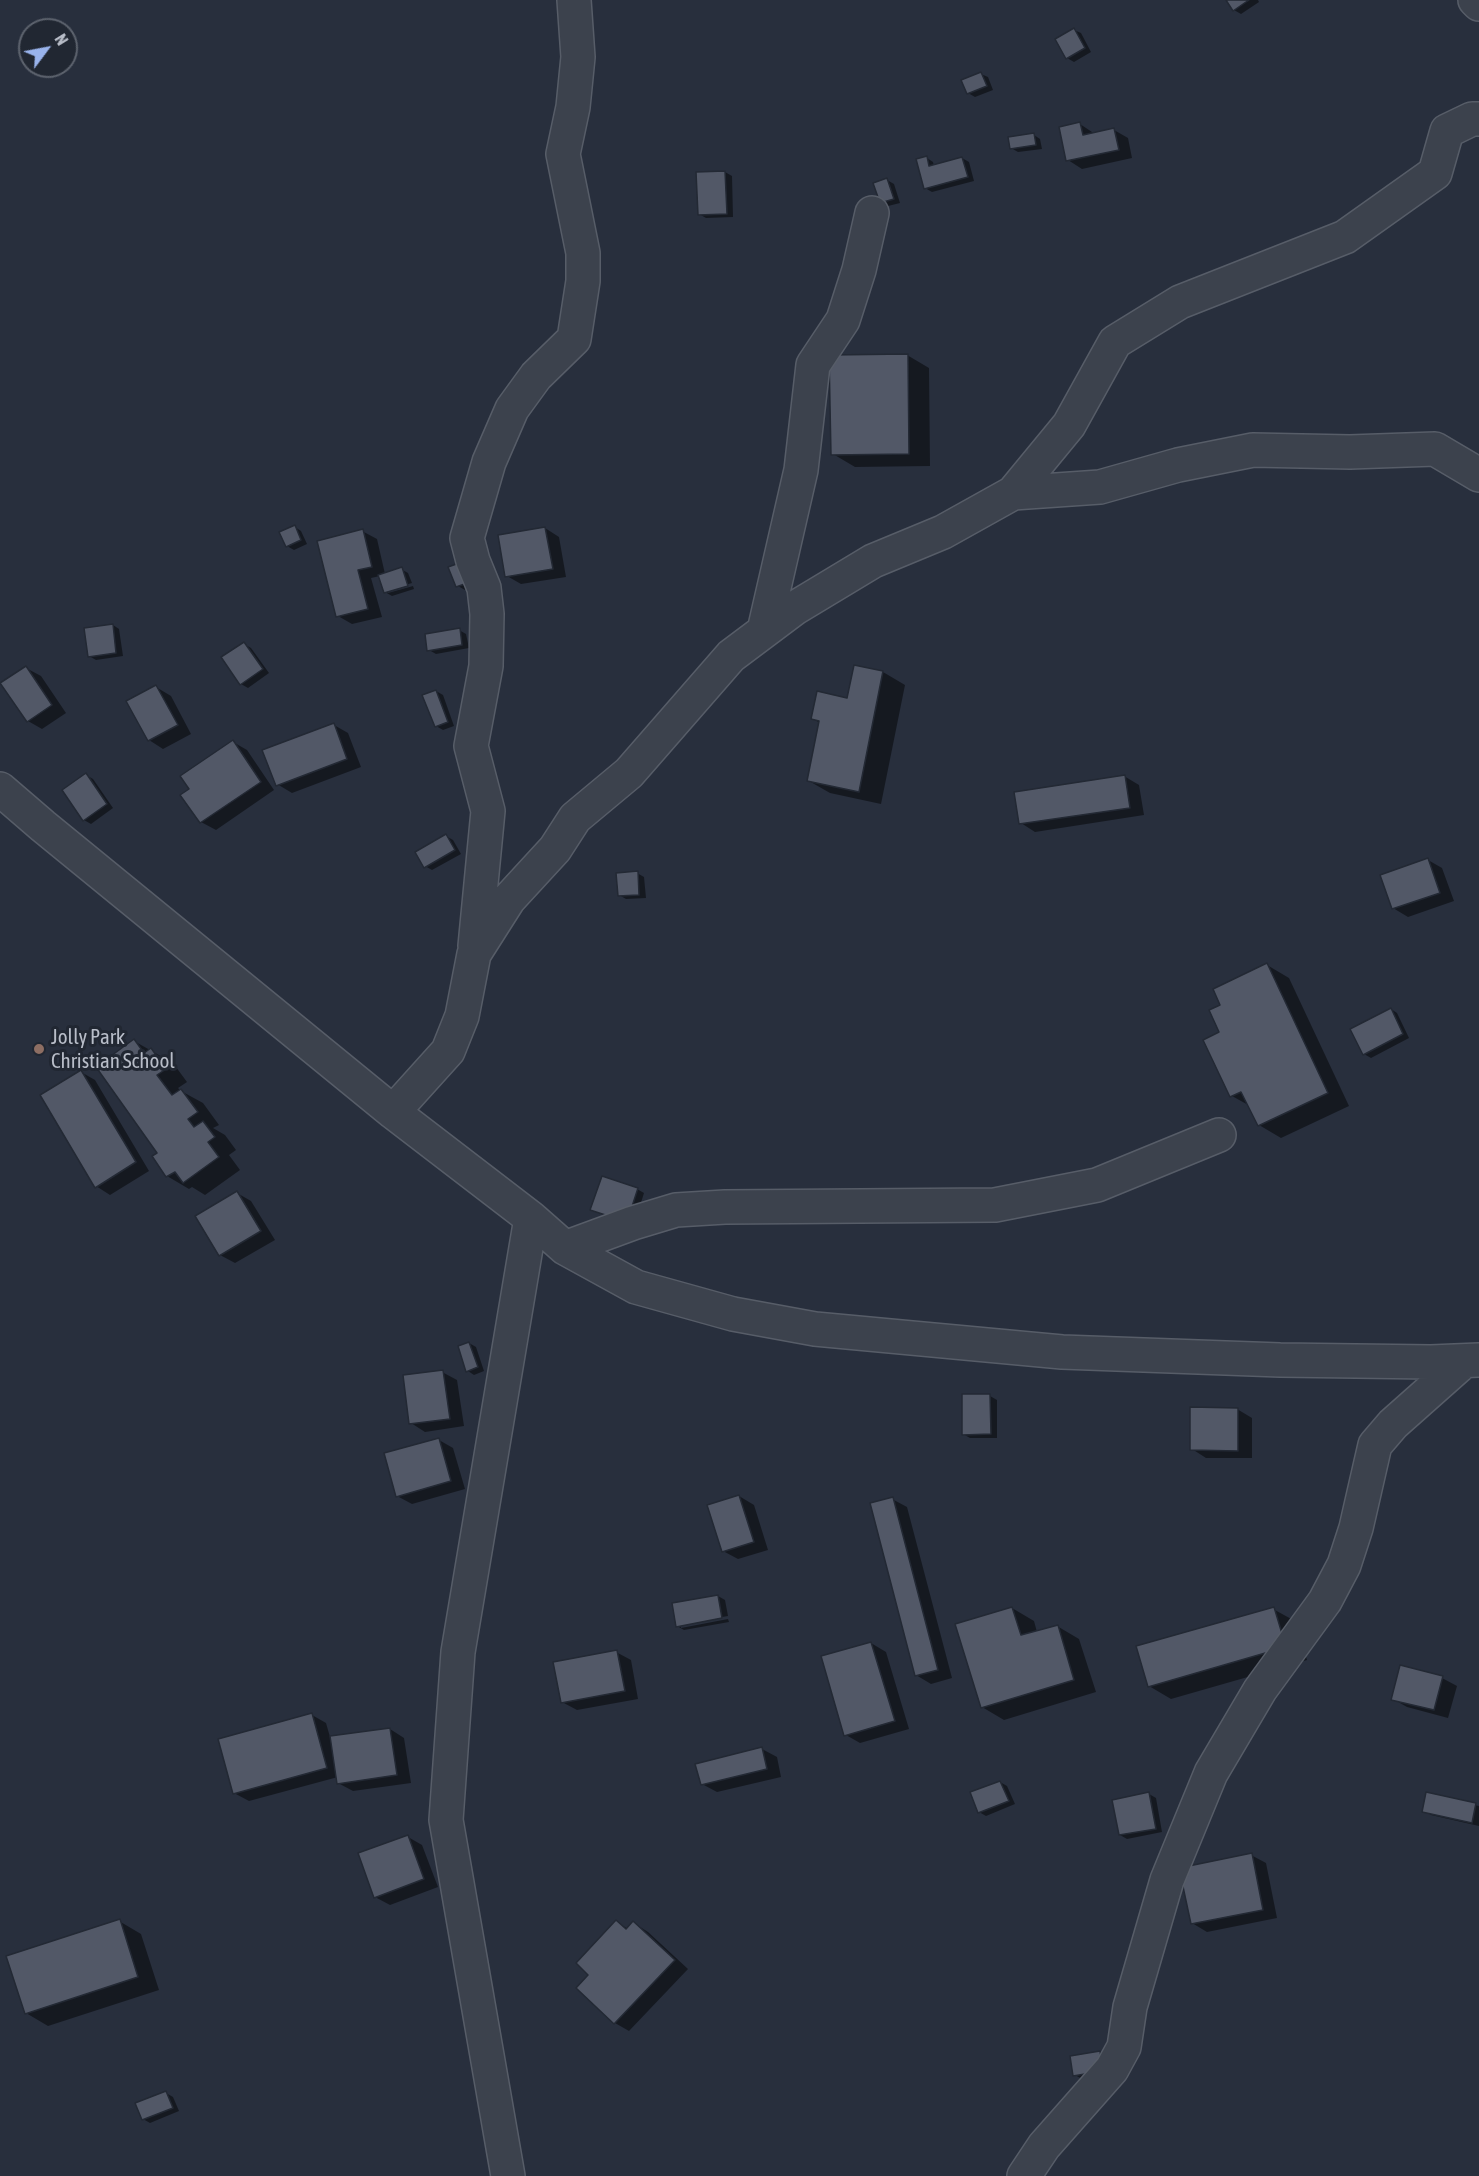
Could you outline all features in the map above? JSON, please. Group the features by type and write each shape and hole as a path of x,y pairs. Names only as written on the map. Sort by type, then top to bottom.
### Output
{"street":[{"path":"393,1112 448,1051 462,1016 474,954 488,811 471,746 486,666 487,614 484,588 467,538 489,462 512,409 536,376 574,339 583,280 583,254 563,154 573,107 578,57 574,0"},
{"path":"1476,0 1479,4"},
{"path":"474,954 509,899 555,849 575,818 629,773 731,656 795,608 873,561 943,532 1013,493 1069,425 1115,342 1180,303 1345,237 1435,173 1447,131 1472,119 1479,119"},
{"path":"764,631 801,470 813,364 843,320 859,270 872,213"},
{"path":"1013,493 1100,487 1178,465 1252,450 1350,452 1436,449 1479,475"},
{"path":"0,789 42,826 393,1112 531,1218 565,1248 636,1287 733,1314 815,1329 1062,1352 1280,1360 1472,1361"},
{"path":"565,1248 676,1210 725,1207 995,1204 1097,1185 1219,1135"},
{"path":"508,2176 446,1820 458,1652 531,1218"},
{"path":"1024,2176 1044,2146 1112,2068 1124,2047 1130,2007 1167,1880 1206,1784 1260,1690 1325,1601 1344,1565 1356,1528 1375,1444 1393,1424 1472,1361"}],"building":[{"path":"1226,0 1249,0 1233,11"},
{"path":"1074,28 1085,48 1066,59 1055,39"},
{"path":"981,72 987,86 967,94 961,80"},
{"path":"1080,122 1083,135 1114,128 1119,150 1066,161 1059,127"},
{"path":"1034,133 1036,145 1010,149 1008,137"},
{"path":"927,156 929,166 962,157 968,177 924,189 916,159"},
{"path":"725,171 727,214 698,215 696,172"},
{"path":"887,178 894,199 880,203 873,183"},
{"path":"908,354 909,454 831,455 829,355"},
{"path":"295,525 301,540 286,547 279,532"},
{"path":"545,527 553,569 505,577 498,535"},
{"path":"363,529 372,567 358,570 368,609 336,617 317,541"},
{"path":"465,561 473,581 456,587 448,567"},
{"path":"402,567 408,586 384,593 378,575"},
{"path":"113,624 116,653 88,657 84,628"},
{"path":"460,628 462,645 427,651 425,634"},
{"path":"244,642 263,669 240,685 221,657"},
{"path":"854,665 883,671 859,792 807,781 819,721 811,719 817,691 847,698"},
{"path":"26,666 52,705 27,722 0,683"},
{"path":"156,685 178,725 148,741 126,701"},
{"path":"436,690 448,722 435,727 422,695"},
{"path":"334,723 347,759 276,786 262,750"},
{"path":"233,740 261,782 200,823 180,795 189,789 180,776"},
{"path":"86,773 107,804 83,821 62,790"},
{"path":"1125,775 1130,808 1019,824 1014,792"},
{"path":"446,834 455,850 424,868 415,852"},
{"path":"1428,858 1440,893 1392,909 1380,875"},
{"path":"638,871 639,895 618,896 616,873"},
{"path":"1267,963 1328,1093 1258,1126 1241,1092 1230,1097 1203,1040 1219,1032 1209,1010 1220,1005 1213,989"},
{"path":"1391,1008 1403,1034 1363,1055 1350,1029"},
{"path":"134,1039 144,1053 151,1048 166,1069 157,1075 172,1095 181,1089 198,1112 188,1119 194,1127 203,1121 215,1137 208,1142 219,1157 183,1183 175,1172 166,1177 152,1156 157,1153 96,1067"},
{"path":"81,1070 136,1162 95,1188 40,1095"},
{"path":"602,1176 638,1188 627,1222 590,1210"},
{"path":"237,1191 261,1231 219,1256 195,1216"},
{"path":"469,1342 478,1367 466,1372 458,1346"},
{"path":"443,1370 450,1419 409,1424 403,1375"},
{"path":"962,1394 990,1394 991,1434 962,1435"},
{"path":"1190,1407 1238,1408 1238,1451 1190,1450"},
{"path":"439,1438 451,1481 396,1497 384,1453"},
{"path":"739,1495 754,1542 722,1552 707,1505"},
{"path":"893,1497 938,1670 915,1676 870,1503"},
{"path":"718,1595 722,1618 676,1627 672,1603"},
{"path":"1012,1607 1021,1635 1058,1625 1074,1680 981,1708 955,1624"},
{"path":"1274,1607 1286,1647 1148,1687 1136,1646"},
{"path":"871,1642 895,1721 844,1736 821,1656"},
{"path":"617,1650 625,1691 561,1703 553,1662"},
{"path":"1400,1665 1443,1676 1434,1710 1391,1700"},
{"path":"312,1713 327,1768 233,1794 218,1739"},
{"path":"390,1728 397,1775 337,1784 330,1736"},
{"path":"762,1747 767,1769 701,1785 695,1764"},
{"path":"1000,1781 1009,1801 978,1813 970,1792"},
{"path":"1149,1792 1156,1829 1119,1835 1112,1800"},
{"path":"1426,1792 1476,1803 1472,1823 1422,1812"},
{"path":"408,1835 424,1879 374,1898 358,1853"},
{"path":"1252,1853 1263,1910 1191,1924 1179,1868"},
{"path":"120,1919 138,1977 25,2014 6,1956"},
{"path":"616,1920 626,1929 633,1921 675,1960 614,2024 576,1988 588,1975 576,1963"},
{"path":"1100,2051 1103,2071 1073,2076 1070,2056"},
{"path":"166,2091 173,2108 142,2120 135,2103"}],"place":[{"name":"Jolly Park Christian School","path":"39,1049"}]}
